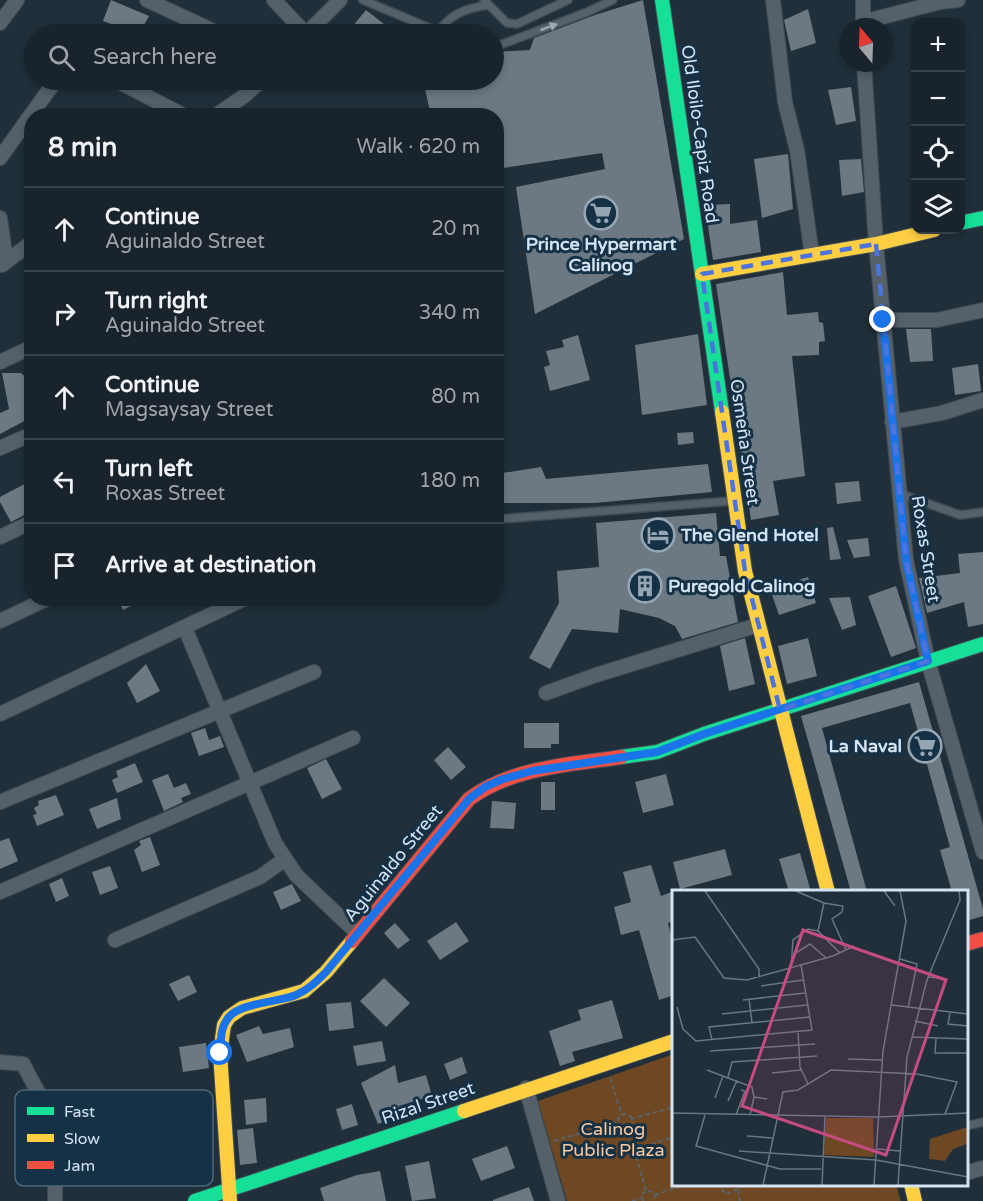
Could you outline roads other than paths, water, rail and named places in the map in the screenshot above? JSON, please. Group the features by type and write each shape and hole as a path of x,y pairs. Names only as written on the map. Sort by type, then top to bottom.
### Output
{"street":[{"path":"0,22 17,0"},
{"path":"147,0 199,24"},
{"path":"274,0 297,24"},
{"path":"316,24 340,0"},
{"name":"Old Iloilo-Capiz Road","path":"662,0 702,274"},
{"path":"773,0 785,102 797,150 812,255"},
{"path":"862,0 863,18"},
{"path":"884,18 940,2 958,0"},
{"name":"Roxas Street","path":"865,72 876,244 906,560 928,661 983,852"},
{"path":"36,108 49,90"},
{"path":"134,90 169,108"},
{"path":"227,108 251,90"},
{"path":"0,158 24,125"},
{"path":"0,218 3,264"},
{"path":"965,222 983,218"},
{"path":"702,274 876,244 917,234"},
{"path":"3,264 24,249"},
{"name":"Osmeña Street","path":"702,274 745,571 827,890"},
{"path":"883,320 937,320 983,310"},
{"path":"0,362 24,350"},
{"path":"892,422 942,413 983,400"},
{"path":"0,448 24,438"},
{"path":"0,537 24,526"},
{"path":"0,621 32,606"},
{"path":"0,714 230,606"},
{"path":"546,693 596,675 758,625"},
{"path":"185,628 275,843 285,859 319,899 358,934"},
{"name":"Aguinaldo Street","path":"229,1195 220,1053 221,1031 230,1016 242,1009 296,995 311,987 358,934 469,799 485,787 532,771 657,752 983,644"},
{"path":"0,802 314,672"},
{"path":"0,892 353,738"},
{"path":"115,940 260,877 285,859"},
{"path":"968,943 983,939"},
{"name":"Rizal Street","path":"195,1201 229,1195 526,1088 672,1042"},
{"path":"0,1062 23,1064 37,1090"},
{"path":"526,1088 558,1201"},
{"path":"968,1172 983,1168"},
{"path":"55,1186 55,1201"}],"lane":[{"path":"363,0 420,24"},
{"path":"448,24 456,13 487,3 507,23 517,24 568,0"},
{"path":"504,44 585,14 613,0"},
{"path":"898,494 960,515 983,512"},
{"path":"504,519 735,501"},
{"path":"968,1126 983,1122"}],"place":[{"name":"Prince Hypermart Calinog","path":"601,213"},
{"name":"The Glend Hotel","path":"658,535"},
{"name":"Puregold Calinog","path":"645,586"},
{"name":"La Naval","path":"925,746"}],"park label":[{"name":"Calinog Public Plaza","path":"613,1139"}]}
